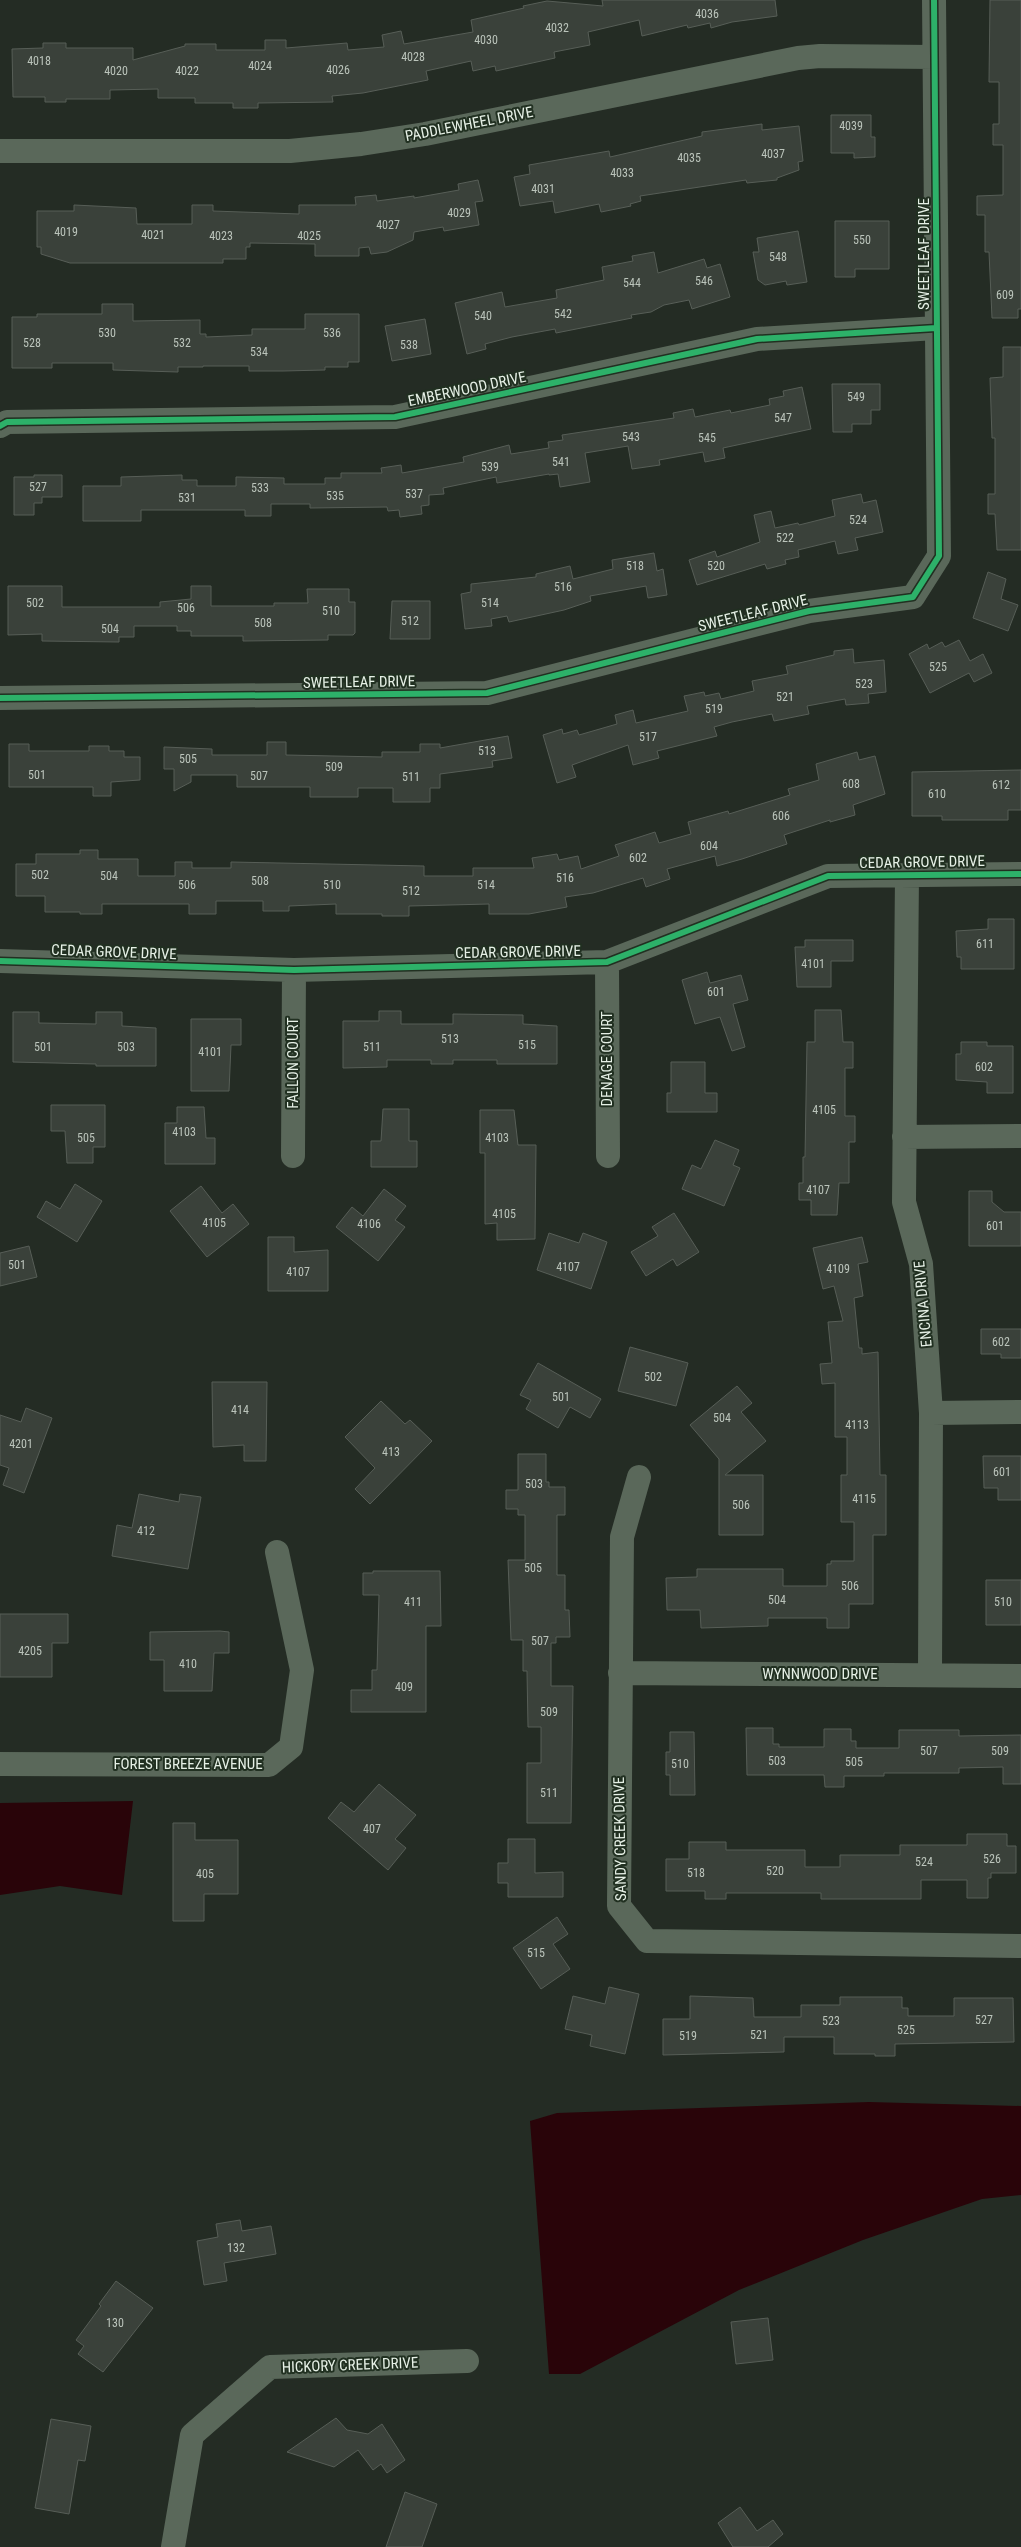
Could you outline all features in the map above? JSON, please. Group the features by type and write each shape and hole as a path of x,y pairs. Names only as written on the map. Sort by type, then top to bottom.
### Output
{"street":[{"name":"SWEETLEAF DRIVE","path":"0,698 487,693 809,611 913,596 939,556 934,0"},
{"name":"PADDLEWHEEL DRIVE","path":"0,151 280,151 322,148 425,134 798,58 820,56 934,57"},
{"name":"EMBERWOOD DRIVE","path":"0,426 7,422 395,417 757,339 936,328"},
{"name":"CEDAR GROVE DRIVE","path":"0,961 294,970 607,962 828,876 1021,874"},
{"name":"ENCINA DRIVE","path":"907,875 904,1202 921,1264 931,1413 930,1674"},
{"name":"DENAGE COURT","path":"607,962 608,1156"},
{"name":"FALLON COURT","path":"293,1156 294,970"},
{"path":"904,1137 1021,1136"},
{"path":"931,1413 1021,1412"},
{"name":"SANDY CREEK DRIVE","path":"639,1477 622,1537 619,1906 647,1941 1021,1946"},
{"name":"FOREST BREEZE AVENUE","path":"0,1764 269,1765 291,1747 302,1670 277,1552"},
{"name":"WYNNWOOD DRIVE","path":"620,1673 1021,1676"},
{"name":"HICKORY CREEK DRIVE","path":"173,2547 192,2436 270,2367 467,2361"}],"shaded area":[{"path":"133,1801 122,1895 60,1886 0,1895 0,1803"},
{"path":"869,2102 1021,2106 1021,2195 982,2199 863,2240 739,2290 580,2374 549,2374 530,2121 557,2113"}],"building":[{"path":"602,0 775,0 777,16 732,22 711,28 710,23 688,28 687,25 642,36 639,20 588,32 590,45 554,52 555,58 496,71 495,66 473,71 471,61 426,71 428,80 363,93 332,96 333,102 258,103 258,108 233,108 233,103 195,103 195,98 158,98 158,89 110,90 110,99 66,99 66,102 45,102 45,97 13,97 12,49 43,48 43,43 66,43 66,48 133,48 133,60 185,46 185,44 216,44 216,50 265,50 265,40 286,40 286,48 347,43 348,50 384,47 382,35 401,31 404,44 473,32 471,20 547,1 603,6"},
{"path":"990,0 1021,0 1021,309 1018,309 1018,318 992,318 989,252 985,252 985,215 977,215 977,196 1003,195 1003,145 993,145 993,124 999,124 999,82 989,82"},
{"path":"831,115 871,115 871,137 875,137 875,157 854,158 854,153 831,153"},
{"path":"762,124 762,130 799,126 803,161 798,162 799,170 777,178 777,180 747,183 746,180 640,196 641,201 630,204 631,206 601,212 599,204 555,213 553,201 520,206 514,177 530,174 529,165 609,151 610,157 702,136 702,132"},
{"path":"478,180 483,201 475,202 479,225 444,231 443,227 414,232 413,240 387,252 371,254 369,247 359,248 359,256 315,256 315,244 250,243 250,247 246,247 246,259 223,259 223,263 70,263 41,254 41,247 37,247 37,211 74,211 74,205 136,208 137,224 192,224 192,205 213,205 213,211 299,214 299,205 356,205 355,197 376,195 377,201 414,196 414,198 459,190 458,184"},
{"path":"835,221 889,221 889,269 855,269 855,277 835,277"},
{"path":"798,231 807,282 787,285 786,281 765,285 758,280 753,252 759,252 757,238"},
{"path":"654,252 658,273 704,259 707,268 720,264 730,297 692,309 689,300 664,305 651,312 631,315 632,318 556,333 555,329 512,337 485,344 486,349 467,354 455,303 502,292 505,307 557,298 556,290 604,280 602,267 633,261 632,256"},
{"path":"102,304 133,304 133,321 200,320 200,334 206,334 206,337 252,335 252,329 305,329 305,314 359,314 359,362 348,362 348,367 325,367 325,370 283,371 249,371 249,366 178,367 178,372 113,370 113,363 52,363 52,368 12,368 12,317 37,317 37,314 102,314"},
{"path":"425,319 431,354 392,361 385,326"},
{"path":"1003,347 1021,347 1021,550 997,550 995,514 988,514 988,494 995,494 995,438 992,438 990,378 1003,377"},
{"path":"832,384 880,384 880,410 871,410 871,424 852,424 852,432 833,432"},
{"path":"802,387 811,429 723,448 725,458 705,462 703,452 659,460 660,465 632,469 628,446 585,453 590,482 560,487 558,474 497,483 496,477 443,488 444,494 429,495 429,505 421,506 422,514 400,517 399,510 388,511 387,507 310,508 310,504 271,504 271,516 245,516 245,510 141,510 141,521 83,521 83,486 121,486 121,477 182,475 182,480 197,480 197,486 236,486 236,477 284,478 284,484 325,484 325,478 341,478 341,473 382,473 381,468 401,465 402,473 464,462 463,457 509,445 511,454 549,448 548,442 563,440 562,435 674,418 673,413 693,409 695,417 730,410 731,413 770,405 769,399 784,396 783,391"},
{"path":"34,475 62,475 62,497 42,497 42,503 34,503 34,515 14,515 14,477 34,477"},
{"path":"861,494 863,503 876,500 883,532 855,538 858,550 838,554 835,541 798,550 799,557 785,560 786,564 767,569 765,564 697,585 689,560 715,551 717,557 760,542 754,515 771,511 775,528 798,523 799,525 835,516 832,500"},
{"path":"654,553 657,571 663,569 667,595 648,598 646,586 590,596 591,601 564,610 509,622 507,616 491,619 492,626 465,629 461,594 471,592 471,584 536,577 536,574 570,566 573,579 613,569 612,560"},
{"path":"988,572 1006,579 1001,599 1018,605 1008,631 973,618"},
{"path":"8,586 62,586 62,607 160,607 160,602 191,599 191,586 211,586 211,606 274,606 274,603 308,603 307,589 349,589 349,602 355,602 355,633 353,635 328,635 328,640 243,641 243,636 191,636 191,631 177,631 177,626 134,626 134,637 119,637 119,642 42,641 42,634 8,635"},
{"path":"392,601 430,601 430,639 390,639"},
{"path":"959,640 970,661 983,654 992,673 974,682 969,673 930,693 909,654 927,644 929,649 942,642 945,647"},
{"path":"853,649 854,663 884,660 886,692 868,694 869,703 846,705 845,699 807,706 809,714 774,721 772,714 732,722 714,727 717,736 657,751 659,758 633,765 628,745 572,765 576,777 557,783 543,735 562,729 563,734 577,730 579,735 617,724 615,715 633,710 636,723 688,711 684,696 704,692 705,696 719,693 721,699 754,691 752,681 788,674 786,666 834,655 834,651"},
{"path":"508,736 512,758 492,761 493,767 440,774 440,788 430,788 430,802 393,802 393,788 358,788 358,797 310,797 310,787 237,787 237,775 191,775 191,782 174,791 174,769 164,769 164,747 212,749 212,755 267,755 267,742 286,742 286,755 382,757 382,752 420,752 420,744 440,744 440,748"},
{"path":"9,744 29,744 29,751 89,751 89,746 109,746 109,751 124,751 124,757 140,757 140,780 111,782 111,796 93,796 93,787 9,787"},
{"path":"857,752 859,760 875,756 885,794 853,805 855,815 830,822 830,820 784,835 787,844 742,859 717,866 715,856 667,869 670,879 646,887 643,878 593,893 565,897 567,907 529,914 489,914 489,904 409,906 409,916 382,916 382,914 336,914 336,904 289,906 289,911 263,911 263,901 216,901 216,914 189,914 189,904 102,904 102,914 80,914 80,912 45,912 45,896 16,896 16,864 36,864 36,854 80,854 80,850 98,850 98,859 138,859 138,876 175,876 175,862 192,862 192,868 231,868 231,862 424,866 424,876 473,876 473,868 534,868 532,858 557,854 559,860 578,856 581,869 619,856 615,845 655,832 659,843 691,834 688,822 728,811 729,814 790,795 788,789 819,780 816,764"},
{"path":"1021,770 1021,810 1008,810 1008,820 942,820 942,816 912,816 912,772"},
{"path":"988,919 1014,919 1014,969 961,969 961,957 957,957 956,931 988,929"},
{"path":"805,940 853,940 853,961 831,961 831,987 797,987 795,947 805,947"},
{"path":"707,972 710,983 741,975 748,1000 733,1004 745,1047 732,1051 720,1017 695,1024 682,980"},
{"path":"815,1010 841,1010 843,1042 853,1042 853,1068 845,1068 845,1116 855,1116 855,1142 849,1142 849,1183 839,1183 837,1215 811,1215 811,1200 799,1200 799,1183 803,1183 803,1157 805,1157 807,1042 815,1042"},
{"path":"379,1011 401,1011 401,1024 453,1024 453,1014 523,1015 523,1024 557,1026 557,1064 497,1064 497,1060 453,1060 453,1064 431,1064 431,1060 387,1060 387,1067 343,1068 343,1021 379,1021"},
{"path":"13,1012 39,1012 39,1023 96,1024 96,1012 122,1012 122,1026 156,1028 156,1066 96,1066 96,1064 13,1062"},
{"path":"191,1019 241,1019 241,1045 231,1045 229,1091 191,1091"},
{"path":"961,1042 987,1042 987,1046 1013,1046 1013,1093 987,1093 987,1082 956,1080 956,1054 961,1054"},
{"path":"671,1062 705,1062 705,1093 717,1093 717,1112 667,1112 667,1093 671,1093"},
{"path":"51,1105 105,1105 105,1147 93,1147 93,1163 67,1163 65,1131 51,1131"},
{"path":"177,1107 204,1107 206,1138 215,1138 215,1164 165,1164 165,1123 177,1123"},
{"path":"383,1109 409,1109 409,1141 417,1141 417,1167 371,1167 371,1141 381,1141"},
{"path":"480,1110 514,1110 518,1145 536,1145 535,1239 497,1240 497,1223 485,1224 485,1153 480,1153"},
{"path":"715,1140 739,1150 733,1165 740,1168 724,1206 682,1189 692,1165 701,1169"},
{"path":"75,1184 102,1201 77,1242 37,1217 46,1201 60,1209"},
{"path":"201,1186 222,1213 233,1204 249,1224 207,1257 170,1211"},
{"path":"384,1189 406,1206 395,1220 405,1227 378,1261 336,1227 352,1207 363,1216"},
{"path":"969,1191 992,1191 992,1202 1004,1212 1021,1212 1021,1246 969,1246"},
{"path":"674,1213 699,1252 677,1266 673,1259 646,1276 631,1252 658,1236 652,1227"},
{"path":"549,1233 579,1243 583,1233 607,1242 591,1289 537,1270"},
{"path":"268,1237 294,1237 294,1252 328,1250 328,1291 268,1291"},
{"path":"862,1237 868,1262 858,1264 863,1296 854,1298 859,1348 862,1348 862,1354 878,1352 880,1475 886,1475 886,1535 873,1535 873,1604 849,1604 849,1628 827,1628 827,1618 768,1618 768,1626 701,1628 700,1610 667,1610 666,1578 697,1577 697,1569 783,1569 783,1586 827,1586 827,1564 831,1564 831,1561 854,1561 854,1522 841,1522 841,1475 847,1475 847,1437 835,1437 835,1383 822,1384 820,1364 832,1363 828,1322 843,1321 834,1286 823,1289 813,1248"},
{"path":"29,1246 37,1277 0,1286 0,1253"},
{"path":"981,1329 1021,1329 1021,1358 1001,1358 1001,1354 981,1354"},
{"path":"630,1347 688,1363 676,1406 618,1391"},
{"path":"538,1363 601,1399 590,1418 570,1407 558,1428 526,1409 531,1400 520,1395"},
{"path":"212,1382 267,1382 266,1461 244,1461 244,1445 213,1447"},
{"path":"737,1386 752,1403 741,1412 766,1441 725,1475 763,1475 763,1535 719,1535 719,1459 690,1425"},
{"path":"381,1401 405,1424 410,1420 432,1441 370,1504 355,1489 375,1468 345,1437"},
{"path":"26,1408 52,1418 24,1493 3,1485 9,1468 0,1465 0,1415 21,1422"},
{"path":"518,1454 546,1454 546,1482 549,1482 549,1487 565,1487 565,1515 557,1515 557,1575 565,1575 565,1610 569,1610 570,1637 556,1637 556,1643 551,1643 551,1686 573,1686 571,1823 527,1823 527,1763 541,1763 541,1727 528,1727 527,1671 523,1671 523,1640 511,1640 508,1560 525,1560 525,1515 518,1515 518,1509 506,1509 506,1490 518,1490"},
{"path":"983,1456 1021,1456 1021,1500 998,1500 998,1488 984,1488"},
{"path":"139,1494 179,1502 180,1494 201,1497 188,1569 112,1556 117,1525 132,1528"},
{"path":"373,1571 440,1571 441,1626 426,1626 426,1712 351,1712 351,1690 372,1690 372,1670 377,1670 379,1595 363,1595 363,1573 373,1573"},
{"path":"986,1580 1021,1580 1021,1625 986,1625"},
{"path":"0,1614 68,1614 68,1643 52,1643 52,1677 0,1677"},
{"path":"150,1632 229,1632 229,1653 214,1653 212,1691 164,1691 164,1660 150,1660"},
{"path":"746,1728 773,1728 773,1744 779,1744 779,1747 824,1747 824,1729 851,1729 851,1741 856,1741 856,1748 899,1748 899,1730 959,1730 959,1736 1021,1735 1021,1784 1003,1784 1003,1767 959,1768 959,1773 884,1773 884,1776 844,1776 844,1787 825,1787 824,1775 747,1775"},
{"path":"670,1732 694,1732 695,1795 670,1795 670,1775 666,1775 666,1752 670,1752"},
{"path":"379,1784 416,1815 395,1839 406,1848 388,1870 328,1818 341,1802 354,1812"},
{"path":"173,1823 195,1823 195,1840 238,1840 238,1894 204,1894 204,1921 173,1921"},
{"path":"967,1834 1007,1834 1007,1846 1016,1846 1016,1873 991,1873 991,1878 988,1878 988,1898 967,1898 967,1880 921,1880 921,1899 821,1899 821,1893 726,1893 726,1899 705,1899 705,1891 666,1891 666,1859 689,1859 689,1842 726,1842 726,1850 805,1850 805,1867 840,1867 840,1855 900,1855 900,1845 967,1845"},
{"path":"508,1839 535,1839 535,1873 563,1872 563,1897 508,1897 508,1883 498,1883 498,1863 508,1863"},
{"path":"557,1917 568,1934 553,1944 570,1969 541,1989 513,1948"},
{"path":"609,1987 639,1994 625,2054 590,2046 592,2035 565,2029 573,1996 605,2004"},
{"path":"690,1996 753,1998 754,2017 801,2017 801,2005 840,2005 840,1997 902,1997 902,2008 908,2008 908,2016 954,2016 954,1998 1013,1998 1014,2042 895,2044 895,2056 875,2056 875,2054 834,2054 834,2037 784,2037 784,2052 663,2055 663,2019 690,2019"},
{"path":"240,2220 242,2231 271,2226 276,2254 224,2263 227,2281 204,2285 197,2241 218,2237 216,2224"},
{"path":"116,2281 153,2308 103,2372 78,2354 84,2346 76,2340 101,2306 99,2304"},
{"path":"768,2318 773,2360 736,2364 731,2322"},
{"path":"336,2418 347,2430 368,2434 382,2424 405,2460 387,2473 381,2464 373,2470 358,2450 334,2467 287,2452"},
{"path":"51,2419 91,2426 85,2461 78,2460 69,2514 35,2508"},
{"path":"405,2492 437,2504 422,2547 386,2547"},
{"path":"740,2507 757,2531 773,2520 783,2534 768,2547 733,2547 718,2523"}],"cycle path":[{"path":"0,698 487,693 809,611 913,597 939,556 934,0"},
{"path":"0,426 7,422 395,417 757,339 936,328"},
{"path":"0,961 294,970 607,962 828,876 1021,874"}]}
